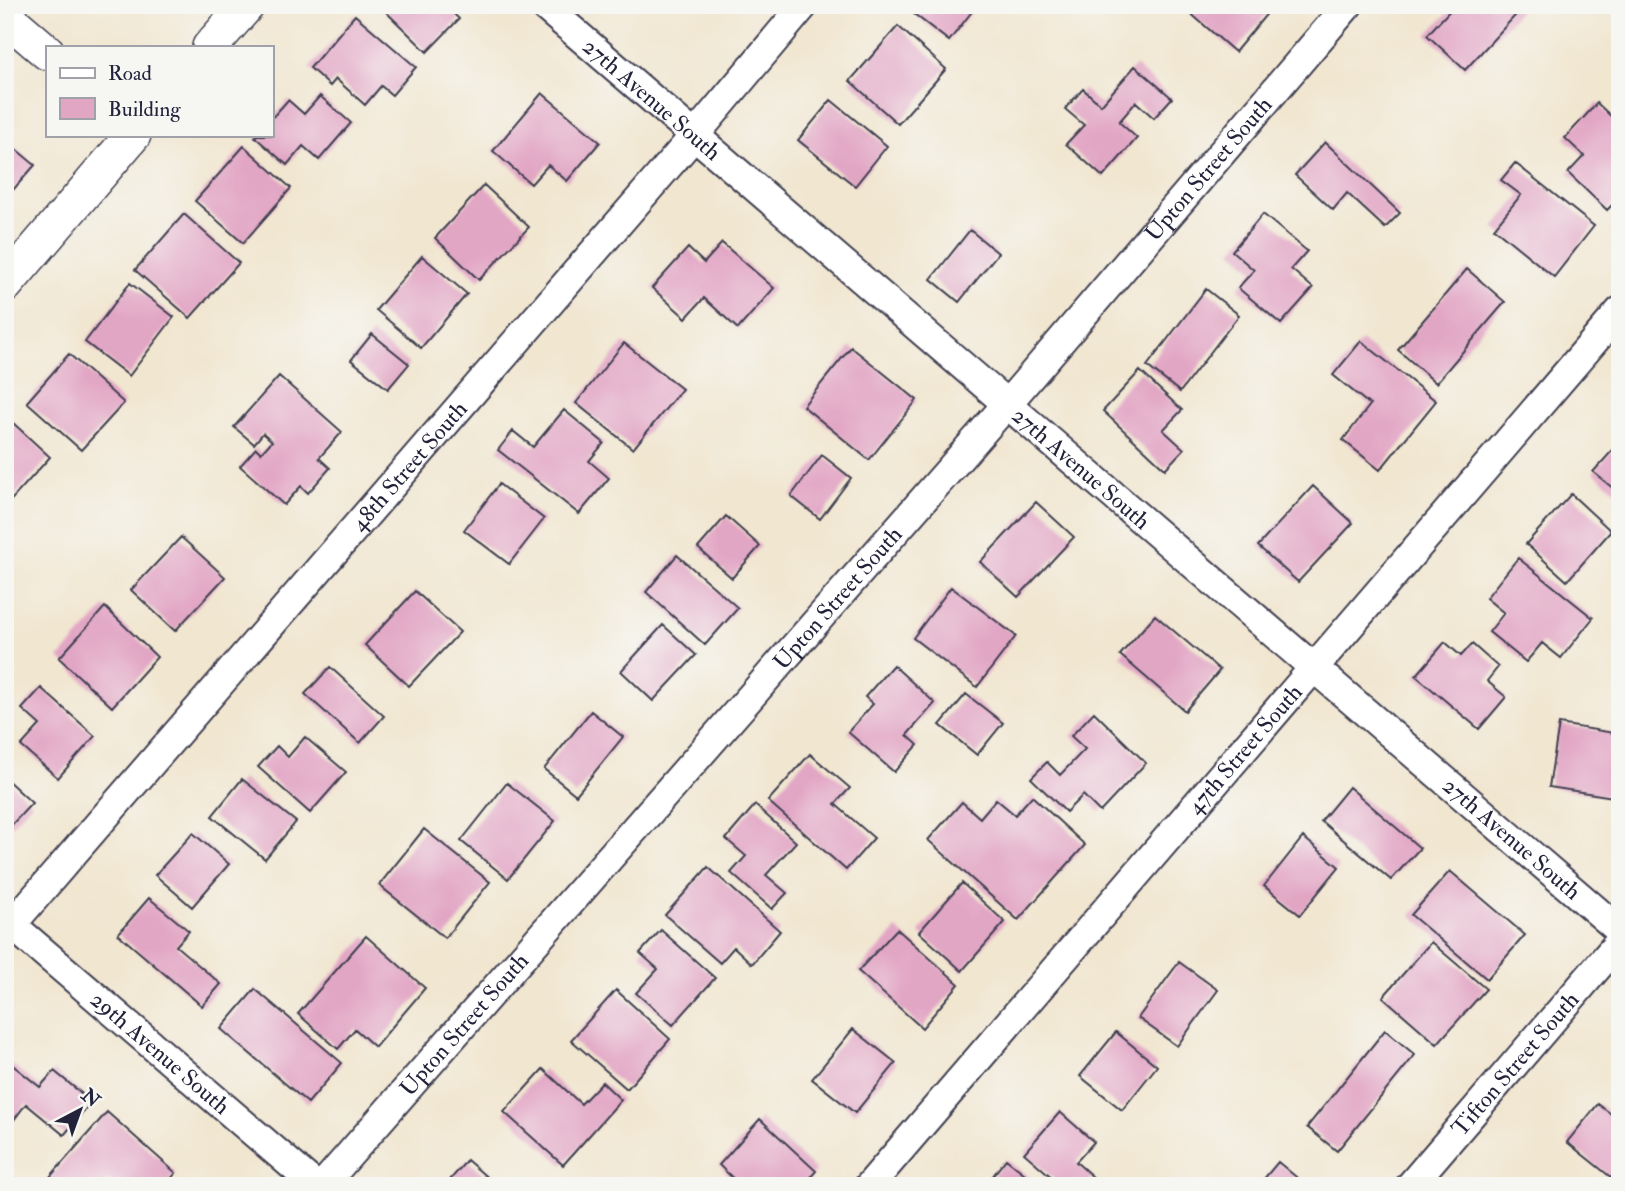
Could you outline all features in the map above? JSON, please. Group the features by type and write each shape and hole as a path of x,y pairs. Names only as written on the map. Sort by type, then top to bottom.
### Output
{"street":[{"path":"211,46 247,5"},
{"name":"27th Avenue South","path":"543,5 1313,670 1620,931"},
{"name":"48th Street South","path":"8,922 695,135 804,5"},
{"name":"Upton Street South","path":"322,1186 1007,404 1348,5"},
{"path":"5,16 46,51"},
{"path":"5,285 132,136"},
{"name":"47th Street South","path":"869,1186 1620,311"},
{"name":"29th Avenue South","path":"8,922 316,1186"},
{"name":"Tifton Street South","path":"1410,1186 1620,941"}],"building":[{"path":"379,5 445,5 459,19 427,52"},
{"path":"913,5 977,5 949,41 909,10"},
{"path":"1181,5 1274,5 1235,52"},
{"path":"1455,5 1525,5 1465,70 1427,35"},
{"path":"355,15 416,67 392,95 381,86 365,105 336,79 330,86 310,68"},
{"path":"898,26 946,69 898,124 850,81"},
{"path":"1135,66 1172,98 1154,118 1136,102 1119,122 1137,138 1103,177 1066,144 1084,125 1065,109 1083,89 1101,105"},
{"path":"542,93 600,142 567,181 548,165 531,184 493,151"},
{"path":"320,96 351,123 319,160 303,146 287,165 255,137 273,136 273,117 288,100 304,114"},
{"path":"831,100 887,146 855,186 798,140"},
{"path":"1597,103 1616,121 1620,118 1620,197 1607,210 1568,173 1584,156 1565,138"},
{"path":"5,140 35,165 5,199"},
{"path":"1325,142 1400,213 1385,228 1347,193 1333,210 1295,175"},
{"path":"244,146 291,188 243,243 195,201"},
{"path":"1515,163 1594,226 1554,277 1494,228 1521,195 1501,180"},
{"path":"484,185 529,227 479,280 435,238"},
{"path":"184,214 239,263 190,318 135,270"},
{"path":"1263,214 1307,251 1291,269 1313,288 1281,324 1238,288 1254,270 1232,251"},
{"path":"970,230 998,253 959,302 931,279"},
{"path":"722,243 774,288 738,329 704,298 686,318 652,288 688,248 704,263"},
{"path":"422,256 467,294 421,348 376,310"},
{"path":"1467,269 1505,302 1436,383 1398,350"},
{"path":"130,283 174,317 129,376 85,342"},
{"path":"1206,289 1239,315 1180,392 1147,366"},
{"path":"372,334 409,364 388,389 351,360"},
{"path":"1361,341 1436,401 1380,470 1343,440 1370,405 1333,375"},
{"path":"624,343 682,389 633,449 576,403"},
{"path":"851,347 917,400 869,460 803,406"},
{"path":"69,354 124,403 81,450 27,402"},
{"path":"1140,371 1182,410 1163,430 1184,449 1165,469 1103,411"},
{"path":"279,376 342,432 319,458 330,468 308,493 301,486 284,505 240,466 256,448 261,453 272,441 263,433 254,444 234,427"},
{"path":"564,410 604,443 589,461 609,478 579,514 498,450 513,431 533,447"},
{"path":"12,422 50,457 5,507 5,430"},
{"path":"1620,442 1620,494 1593,472"},
{"path":"822,455 851,478 820,519 791,496"},
{"path":"499,484 544,519 509,564 464,530"},
{"path":"1313,486 1353,523 1298,582 1258,546"},
{"path":"1571,494 1611,531 1567,581 1526,544"},
{"path":"1036,502 1074,537 1018,597 980,562"},
{"path":"726,516 760,546 732,578 698,548"},
{"path":"181,537 225,577 175,631 131,590"},
{"path":"677,555 738,608 705,645 646,592"},
{"path":"1518,558 1593,618 1561,658 1542,643 1526,662 1489,632 1504,613 1486,598"},
{"path":"951,587 1016,636 977,687 913,638"},
{"path":"415,591 460,632 409,686 365,645"},
{"path":"105,607 157,657 112,707 59,658"},
{"path":"1155,615 1220,670 1185,711 1120,655"},
{"path":"663,625 696,655 653,701 621,671"},
{"path":"1445,642 1461,656 1472,644 1498,667 1487,681 1506,697 1479,729 1416,676"},
{"path":"893,665 935,703 907,735 918,745 894,772 848,732 873,704 865,697"},
{"path":"330,667 384,716 360,743 305,694"},
{"path":"41,688 95,736 58,778 21,746 40,725 22,709"},
{"path":"966,694 1003,723 977,755 940,725"},
{"path":"591,711 623,737 576,795 544,769"},
{"path":"1094,712 1146,763 1100,812 1083,795 1066,812 1031,778 1047,762 1060,775 1085,749 1071,736"},
{"path":"1559,724 1620,734 1620,798 1549,787"},
{"path":"305,737 346,772 310,813 258,767 277,746 288,757"},
{"path":"810,754 850,788 835,804 874,838 846,870 768,801"},
{"path":"5,778 32,803 5,832"},
{"path":"242,779 296,822 265,859 212,816"},
{"path":"507,783 555,821 508,879 461,841"},
{"path":"1349,787 1420,848 1391,880 1321,821"},
{"path":"1032,796 1085,845 1018,920 928,840 962,802 980,818 996,799 1015,815"},
{"path":"755,805 796,842 766,875 787,893 772,909 731,873 746,856 726,839"},
{"path":"424,829 490,882 445,938 379,885"},
{"path":"193,833 229,864 192,907 155,875"},
{"path":"1303,837 1339,867 1300,915 1264,886"},
{"path":"708,867 780,931 752,964 734,947 720,963 665,915"},
{"path":"1450,871 1525,935 1487,979 1411,915"},
{"path":"962,883 1005,922 962,971 919,932"},
{"path":"149,898 189,931 176,946 221,984 202,1006 118,934"},
{"path":"897,929 959,984 922,1028 858,971"},
{"path":"661,930 715,978 673,1025 636,993 658,969 640,953"},
{"path":"366,936 425,988 375,1047 355,1029 338,1049 298,1014"},
{"path":"1431,942 1486,989 1437,1044 1383,997"},
{"path":"1179,962 1218,990 1177,1046 1138,1018"},
{"path":"255,989 342,1063 308,1103 221,1029"},
{"path":"616,990 670,1039 627,1089 571,1040"},
{"path":"853,1029 896,1063 855,1113 812,1079"},
{"path":"1385,1030 1415,1055 1337,1151 1307,1127"},
{"path":"1116,1032 1157,1066 1122,1110 1080,1076"},
{"path":"5,1059 40,1087 54,1071 92,1102 64,1135 26,1104 13,1121 5,1115"},
{"path":"543,1069 581,1104 602,1082 621,1100 563,1165 504,1112"},
{"path":"1598,1104 1620,1121 1618,1183 1567,1142"},
{"path":"107,1112 176,1173 165,1186 115,1186 109,1180 103,1186 42,1186"},
{"path":"1060,1112 1094,1142 1076,1162 1093,1177 1085,1186 1062,1186 1024,1153"},
{"path":"760,1119 816,1171 803,1186 741,1186 719,1165"},
{"path":"1006,1159 1040,1186 985,1186"},
{"path":"467,1160 497,1186 445,1186"},
{"path":"1278,1162 1307,1186 1258,1186"}]}
